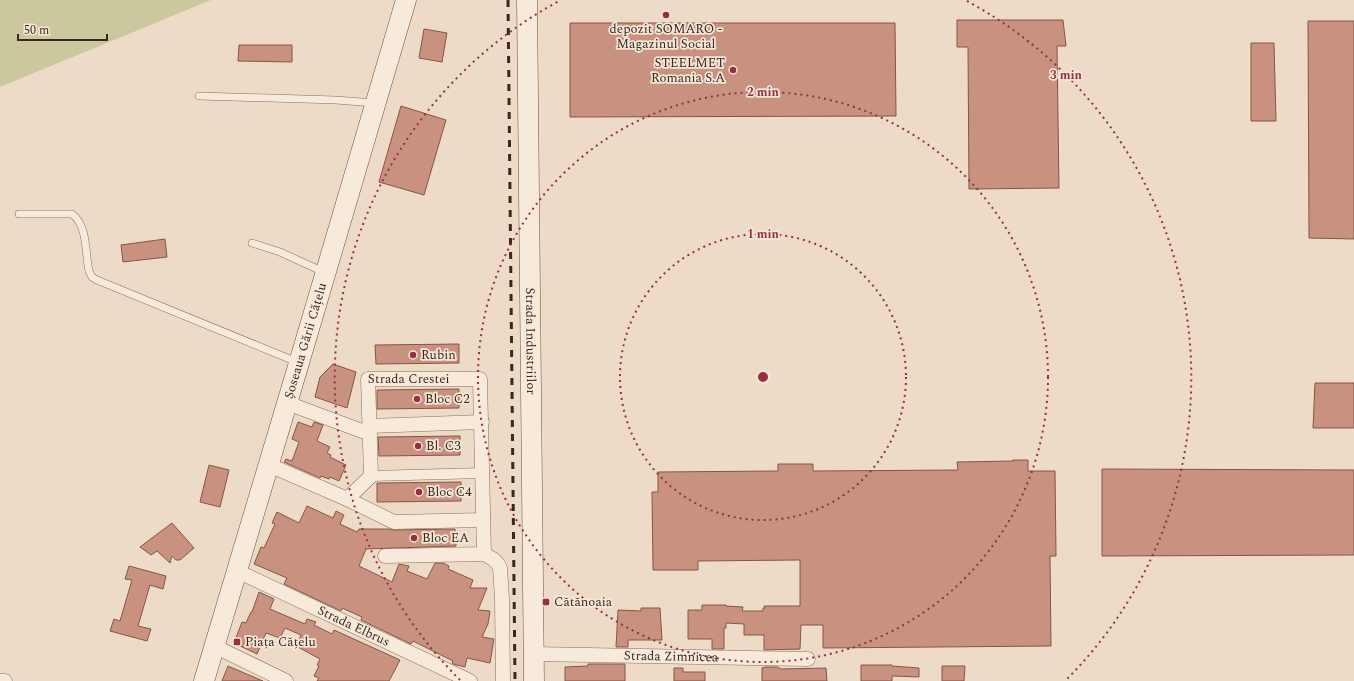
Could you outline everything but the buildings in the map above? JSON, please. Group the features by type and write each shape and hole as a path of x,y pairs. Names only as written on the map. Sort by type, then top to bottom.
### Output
{"main road":[{"name":"Șoseaua Gării Cățelu","path":"204,681 288,403 406,0"},
{"name":"Strada Industriilor","path":"527,0 534,681"}],"street":[{"name":"Strada Crestei","path":"371,476 368,379 480,379 482,422"},
{"path":"288,403 369,430 482,422 484,554"},
{"path":"269,464 394,522 483,520"},
{"path":"347,499 371,476 483,473"},
{"path":"385,556 484,554 498,564 500,568 502,598 503,681"},
{"name":"Strada Elbrus","path":"237,571 470,681"},
{"path":"214,646 286,681"},
{"name":"Strada Zimnicea","path":"534,654 808,659"},
{"path":"0,681 6,681"}],"lane":[{"path":"199,96 336,100 376,103"},
{"path":"19,214 72,214 77,218 83,231 89,271 92,277 299,363"},
{"path":"252,243 280,252 326,273"}],"shaded area":[{"path":"0,0 211,0 0,87"}],"railway":[{"path":"508,0 515,681"}],"place":[{"name":"depozit SOMARO - Magazinul Social","path":"666,15"},
{"name":"STEELMET Romania S.A","path":"733,70"},
{"name":"Rubin","path":"413,355"},
{"name":"Bloc C2","path":"417,399"},
{"name":"Bl. C3","path":"418,446"},
{"name":"Bloc C4","path":"419,492"},
{"name":"Bloc EA","path":"414,538"},
{"name":"Cătănoaia","path":"546,602"},
{"name":"Piața Cățelu","path":"237,642"}]}
